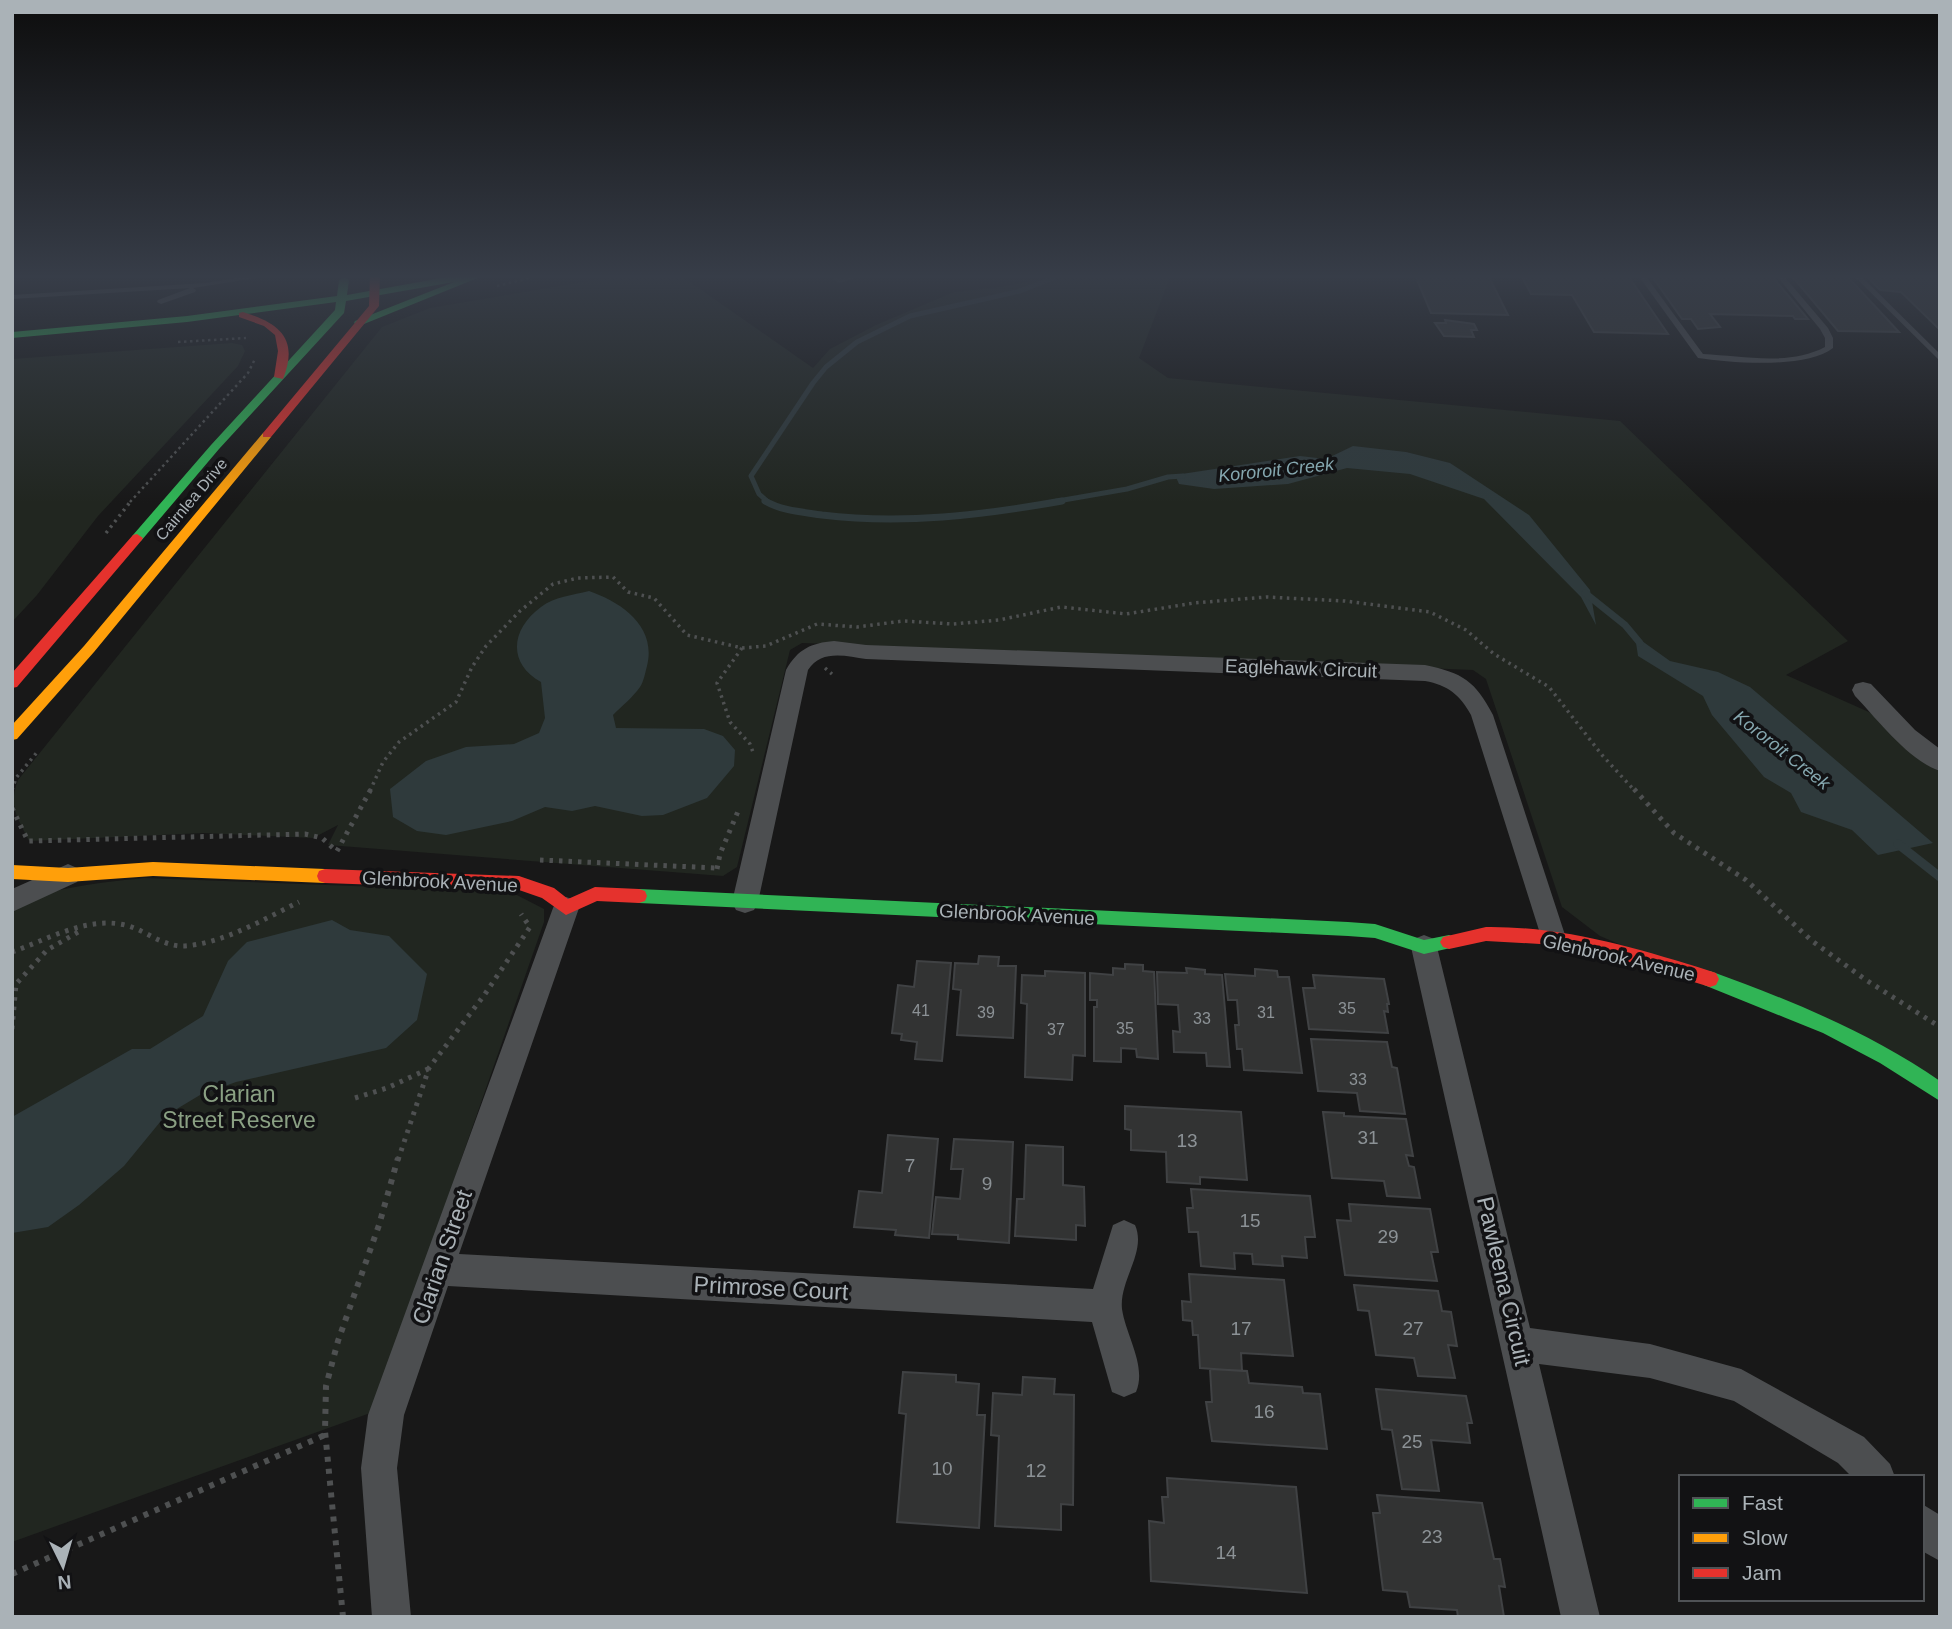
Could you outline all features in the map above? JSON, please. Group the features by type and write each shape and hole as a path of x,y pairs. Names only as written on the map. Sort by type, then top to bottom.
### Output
{"main road":[{"path":"279,377 284,351"},
{"name":"Cairnlea Drive","path":"12,682 215,447 303,351"},
{"name":"Cairnlea Drive","path":"12,735 89,649 336,351"},
{"name":"Glenbrook Avenue","path":"12,872 68,875 153,869 519,883 548,893 566,908 595,894 1362,930 1375,931 1424,947 1486,934 1553,938 1671,966 1769,1000 1905,1066 1940,1092"}],"street":[{"name":"Eaglehawk Circuit","path":"745,902 790,701 808,671 819,663 840,655 866,652 1425,673 1462,684 1482,715 1553,938"},
{"path":"1863,690 1907,736 1940,762"},
{"name":"Glenbrook Avenue","path":"12,901 68,875"},
{"name":"Clarian Street","path":"392,1617 379,1468 386,1415 566,908"},
{"name":"Pawleena Circuit","path":"1424,947 1581,1617"},
{"path":"1124,1380 1105,1306 1125,1236"},
{"name":"Primrose Court","path":"437,1269 1105,1306"},
{"path":"1519,1344 1650,1361 1741,1386 1852,1450 1875,1475"},
{"path":"1924,1525 1940,1542"}],"lane":[{"path":"1697,351 1701,356 1790,359 1820,355 1825,351"}],"path":[{"path":"12,952 90,925 111,922 144,932 158,942 184,946 238,930 299,903 309,896 337,851 370,792 383,762 399,741 456,702 472,667 486,646 520,611 553,584 578,578 613,577 628,592 654,598 687,635 742,648 766,646 807,627 826,623 857,626 892,622 962,623 999,620 1061,607 1126,614 1194,603 1266,597 1345,601 1430,612 1466,630 1494,654 1549,687 1602,755 1674,833 1746,880 1812,942 1866,981 1940,1027"},
{"path":"742,648 717,683 730,722 750,744 757,764"},
{"path":"710,900 720,854 742,803"},
{"path":"12,808 28,841 305,834 322,838 337,851"},
{"path":"343,1617 325,1435 326,1386 338,1341 429,1068 485,994 530,927 514,904"},
{"path":"12,1030 16,984 47,950 90,925"},
{"path":"355,1098 387,1088 429,1068"},
{"path":"12,1574 325,1435"}],"green space":[{"path":"122,351 245,351 238,366 98,516 37,595 12,622 12,359"},
{"path":"363,351 789,351 813,368 828,351 1142,351 1139,358 1168,378 1620,421 1848,641 1786,675 1871,713 1940,772 1940,1080 1600,936 1562,907 1486,679 1473,670 802,643 790,650 737,867 723,876 328,845 338,825 313,838 204,833 29,841 14,805 18,780"},
{"name":"Clarian Street Reserve","path":"144,878 511,892 544,909 544,922 373,1412 12,1542 12,905 61,890"}],"water":[{"path":"1353,446 1406,452 1450,463 1529,515 1590,590 1596,625 1581,597 1484,499 1410,474 1347,468 1288,484 1214,489 1179,484 1175,475 1300,456 1326,459"},
{"path":"589,591 624,609 634,618 647,639 649,652 643,680 634,694 613,715 616,728 704,729 723,736 735,750 734,766 707,798 663,815 642,816 595,806 572,811 545,807 512,821 446,835 417,831 393,817 390,789 426,761 466,747 514,744 539,733 545,718 541,682 522,665 517,646 519,635 531,616 541,607 564,597"},
{"path":"1635,636 1670,661 1718,672 1750,687 1933,843 1878,855 1852,830 1801,812 1791,793 1764,777 1712,715 1703,696 1638,656"},
{"path":"332,920 350,930 389,936 427,974 417,1020 386,1048 236,1082 200,1095 165,1116 124,1166 79,1205 48,1227 12,1233 12,1117 132,1049 150,1049 203,1016 228,961 247,942"}],"building":[{"path":"979,956 999,957 998,966 1016,966 1013,1038 957,1035 961,990 953,989 955,963 978,964"},
{"path":"917,961 951,963 942,1061 915,1059 917,1042 901,1040 902,1034 892,1033 898,985 914,987"},
{"path":"1125,964 1143,965 1143,971 1154,972 1158,1059 1137,1057 1136,1049 1121,1048 1121,1062 1094,1061 1094,1007 1097,1007 1097,1000 1090,1000 1090,973 1113,975 1113,968 1125,969"},
{"path":"1186,968 1205,970 1205,974 1222,975 1230,1067 1207,1066 1206,1053 1174,1052 1173,1031 1180,1032 1178,1005 1158,1004 1157,972 1187,973"},
{"path":"1255,969 1277,971 1278,977 1289,977 1302,1073 1244,1070 1242,1049 1237,1049 1237,1000 1228,1000 1225,974 1255,976"},
{"path":"1045,971 1085,973 1085,1056 1073,1055 1072,1080 1025,1077 1027,1004 1021,1003 1022,975 1045,976"},
{"path":"1313,975 1384,979 1389,1004 1388,1012 1384,1011 1388,1033 1309,1029 1303,988 1315,988"},
{"path":"1311,1039 1387,1042 1392,1067 1397,1068 1405,1114 1360,1111 1357,1093 1318,1091"},
{"path":"1125,1106 1241,1112 1247,1180 1200,1177 1200,1184 1167,1182 1166,1152 1131,1150 1131,1130 1125,1129"},
{"path":"1323,1112 1344,1113 1344,1116 1406,1119 1413,1156 1406,1155 1409,1166 1414,1167 1420,1198 1387,1196 1384,1181 1332,1178"},
{"path":"888,1135 938,1139 929,1238 895,1235 896,1230 854,1227 859,1191 882,1193"},
{"path":"954,1139 1013,1142 1009,1243 932,1234 936,1197 960,1199 963,1169 951,1169"},
{"path":"1026,1145 1063,1147 1063,1185 1084,1187 1085,1226 1076,1225 1076,1240 1015,1236 1017,1199 1024,1199"},
{"path":"1191,1189 1310,1196 1315,1237 1305,1237 1307,1258 1282,1256 1283,1266 1253,1264 1252,1254 1234,1253 1235,1269 1201,1266 1198,1232 1189,1232 1187,1208 1193,1208"},
{"path":"1349,1204 1430,1209 1438,1252 1431,1252 1437,1281 1345,1275 1337,1220 1351,1221"},
{"path":"1189,1274 1284,1280 1293,1356 1241,1353 1242,1371 1200,1368 1198,1335 1193,1335 1192,1321 1183,1320 1182,1301 1191,1302"},
{"path":"1354,1285 1438,1291 1442,1311 1451,1312 1457,1346 1448,1345 1455,1378 1418,1376 1414,1358 1376,1355 1369,1311 1358,1310"},
{"path":"1210,1369 1247,1371 1249,1383 1302,1387 1303,1393 1320,1394 1327,1449 1212,1441 1206,1402 1212,1402"},
{"path":"903,1372 956,1375 956,1382 979,1384 977,1415 985,1415 979,1528 897,1522 906,1414 899,1413"},
{"path":"1023,1377 1055,1379 1054,1394 1074,1395 1073,1505 1061,1504 1061,1530 995,1526 999,1436 991,1435 993,1393 1022,1395"},
{"path":"1376,1389 1466,1396 1472,1423 1467,1423 1470,1443 1431,1440 1439,1491 1402,1489 1392,1430 1382,1429"},
{"path":"1167,1478 1296,1487 1307,1593 1151,1581 1149,1521 1164,1523 1162,1497 1168,1497"},
{"path":"1377,1495 1482,1503 1494,1559 1500,1559 1505,1587 1499,1586 1504,1617 1458,1617 1457,1610 1410,1607 1407,1592 1383,1590 1373,1513 1380,1513"}],"waterway":[{"name":"Kororoit Creek","path":"768,502 759,494 751,476 813,383 826,367 846,351"},
{"name":"Kororoit Creek","path":"1052,502 1183,476"},
{"name":"Kororoit Creek","path":"765,501 800,512 883,519 973,514 1062,501"},
{"name":"Kororoit Creek","path":"1585,593 1625,625 1640,643"},
{"name":"Kororoit Creek","path":"1898,844 1940,877"}],"traffic: fast":[{"path":"137,538 215,447 303,351"},
{"path":"639,896 1348,929 1375,931 1424,947 1449,942"},
{"path":"1710,979 1829,1027 1886,1057 1940,1092"}],"traffic: slow":[{"path":"12,735 89,649 267,435"},
{"path":"12,872 68,875 153,869 325,876"}],"traffic: jam":[{"path":"279,377 283,351"},
{"path":"267,435 337,351"},
{"path":"12,683 137,538"},
{"path":"325,876 519,883 548,893 566,908 595,894 639,896"},
{"path":"1449,942 1486,934 1540,936 1629,954 1710,979"}]}
